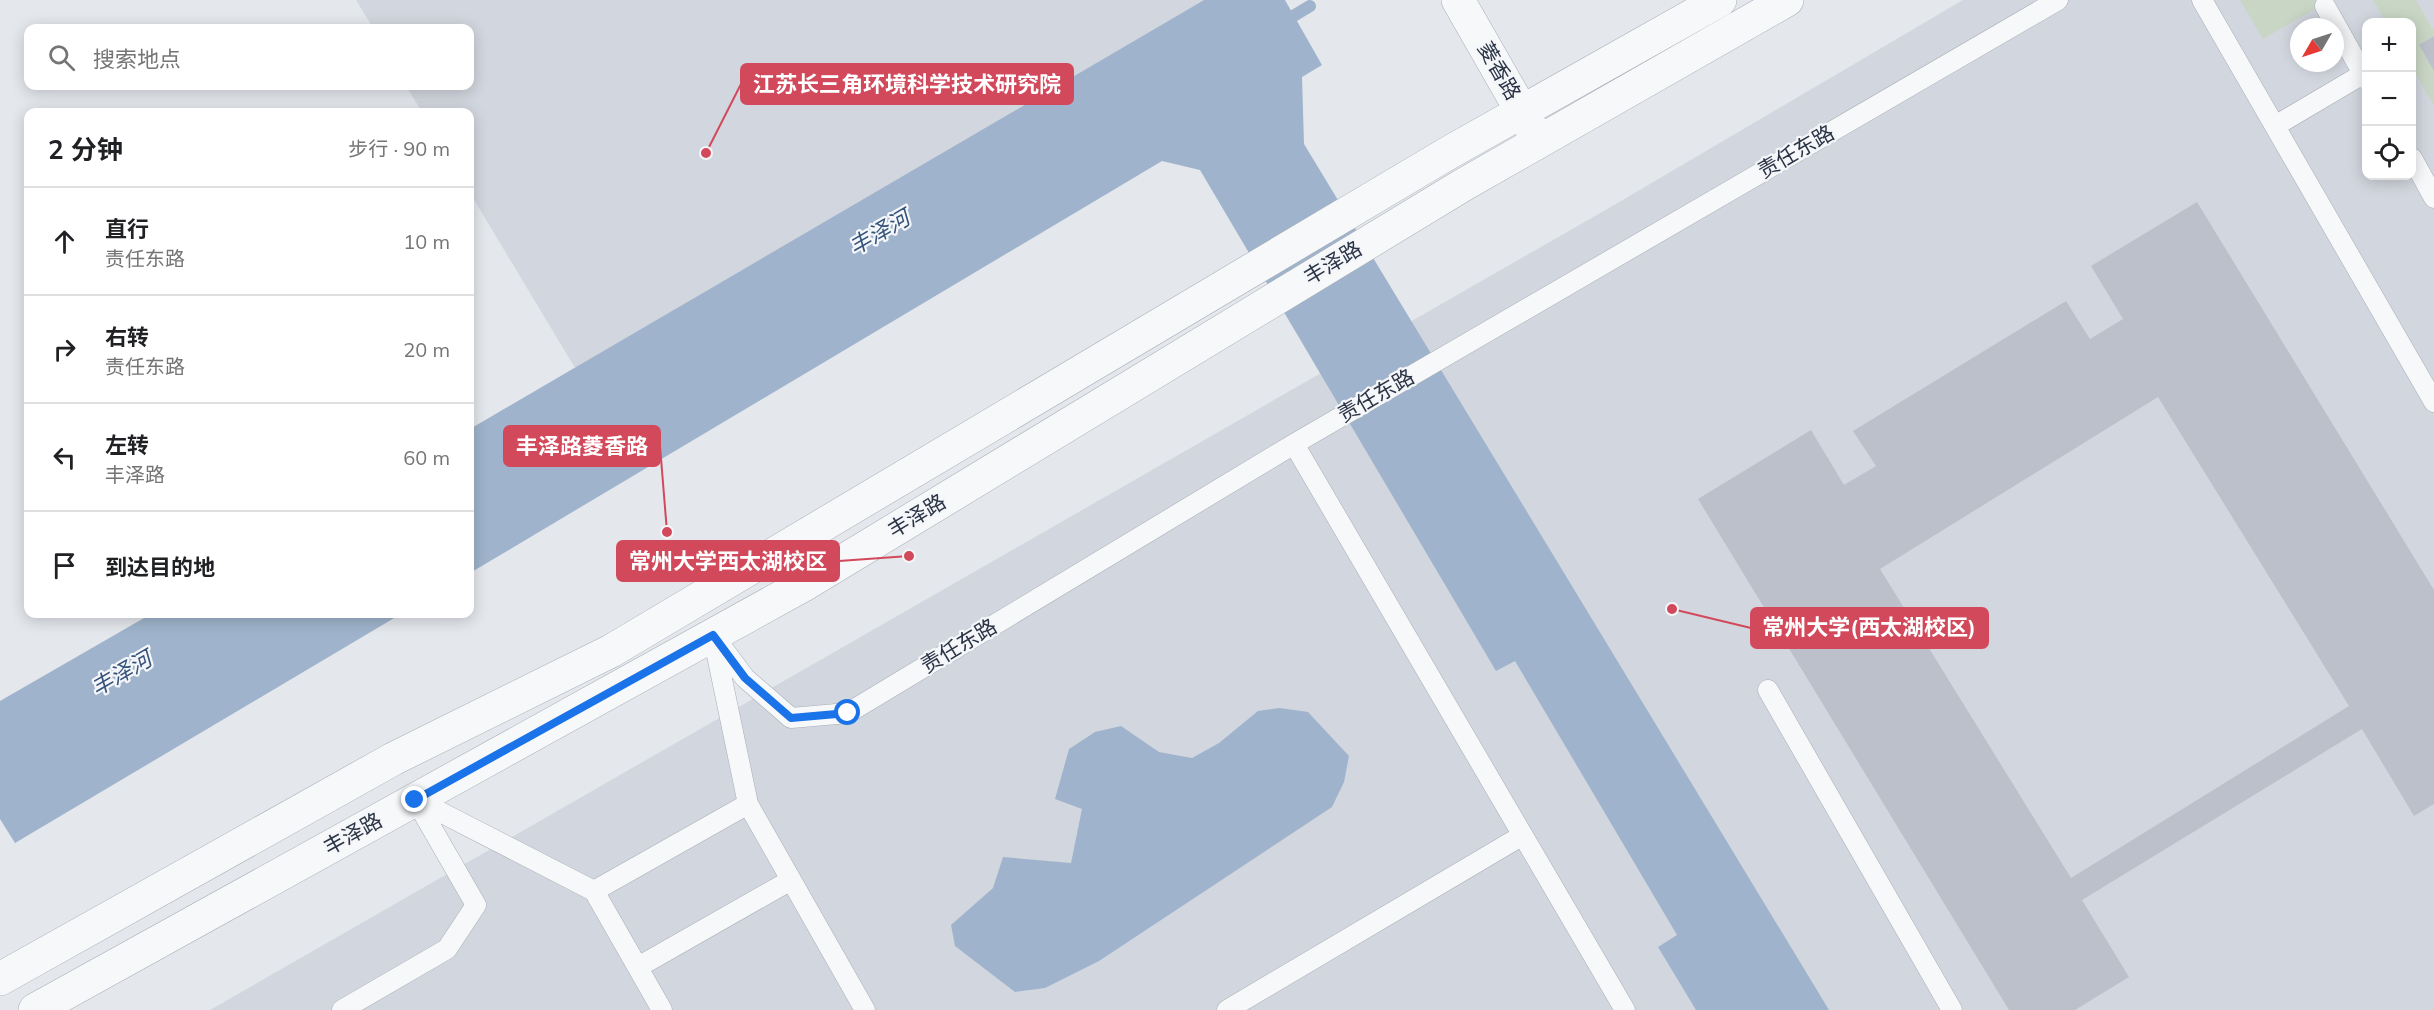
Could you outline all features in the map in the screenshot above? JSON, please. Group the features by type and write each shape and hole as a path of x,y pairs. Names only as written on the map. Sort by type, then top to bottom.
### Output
{"street":[{"name":"菱香路","path":"1458,0 1538,142"},
{"name":"丰泽路","path":"0,979 393,759 610,651 1450,152 1720,0"},
{"name":"丰泽路","path":"35,1010 807,583 1463,184 1787,0"}],"lane":[{"name":"责任东路","path":"713,635 745,678 791,718 848,713 1294,444 2058,0"},
{"path":"2202,0 2434,400"},
{"path":"2325,6 2363,72"},
{"path":"2275,126 2362,78"},
{"path":"2416,165 2434,198"},
{"path":"1294,444 1625,1010"},
{"path":"713,635 748,804 865,1010"},
{"path":"1768,690 1952,1010"},
{"path":"415,800 594,891 662,1010"},
{"path":"342,1010 447,949 476,905 415,800"},
{"path":"594,891 748,804"},
{"path":"1227,1010 1523,835"},
{"path":"638,968 791,880"}],"shaded area":[{"path":"356,0 1204,0 575,368 474,200 474,108 420,108 408,90 474,90 474,24 371,24"},
{"path":"1963,0 2434,0 2434,1010 210,1010 1609,208"}],"green space":[{"path":"2240,0 2331,0 2300,18 2290,18 2290,24 2263,39"},
{"path":"2373,0 2416,0 2434,32 2434,36 2419,45 2434,71 2434,106 2416,74 2416,18 2384,18"}],"water":[{"path":"1204,0 1285,0 1322,65 1302,77 1304,144 1829,1010 1696,1010 1658,947 1677,935 1515,661 1496,671 1200,170 1162,161 474,571 474,427"},
{"path":"144,618 394,618 15,843 0,819 0,701"},
{"path":"1280,708 1308,712 1349,756 1344,782 1332,807 1099,961 1045,988 1015,992 955,946 951,925 993,888 1003,857 1071,863 1082,809 1055,799 1069,749 1095,732 1121,726 1159,752 1192,758 1219,743 1258,711"}],"building":[{"path":"2434,36 2434,71 2419,45"},
{"path":"2197,202 2434,590 2434,804 2414,816 2362,729 2082,900 2129,977 2075,1010 2009,1010 1698,499 1811,430 1844,485 1876,466 1853,431 2066,301 2090,339 2123,319 2091,266","holes":["2158,397 2349,706 2071,878 1880,569"]}],"waterway":[{"name":"丰泽河","path":"1280,24 1310,6"}],"place":[{"name":"江苏长三角环境科学技术研究院","path":"706,153"},
{"name":"丰泽路菱香路","path":"667,532"},
{"name":"常州大学西太湖校区","path":"909,556"},
{"name":"常州大学(西太湖校区)","path":"1672,609"}],"route":[{"path":"415,800 713,635 745,678 791,718 848,713"}]}
